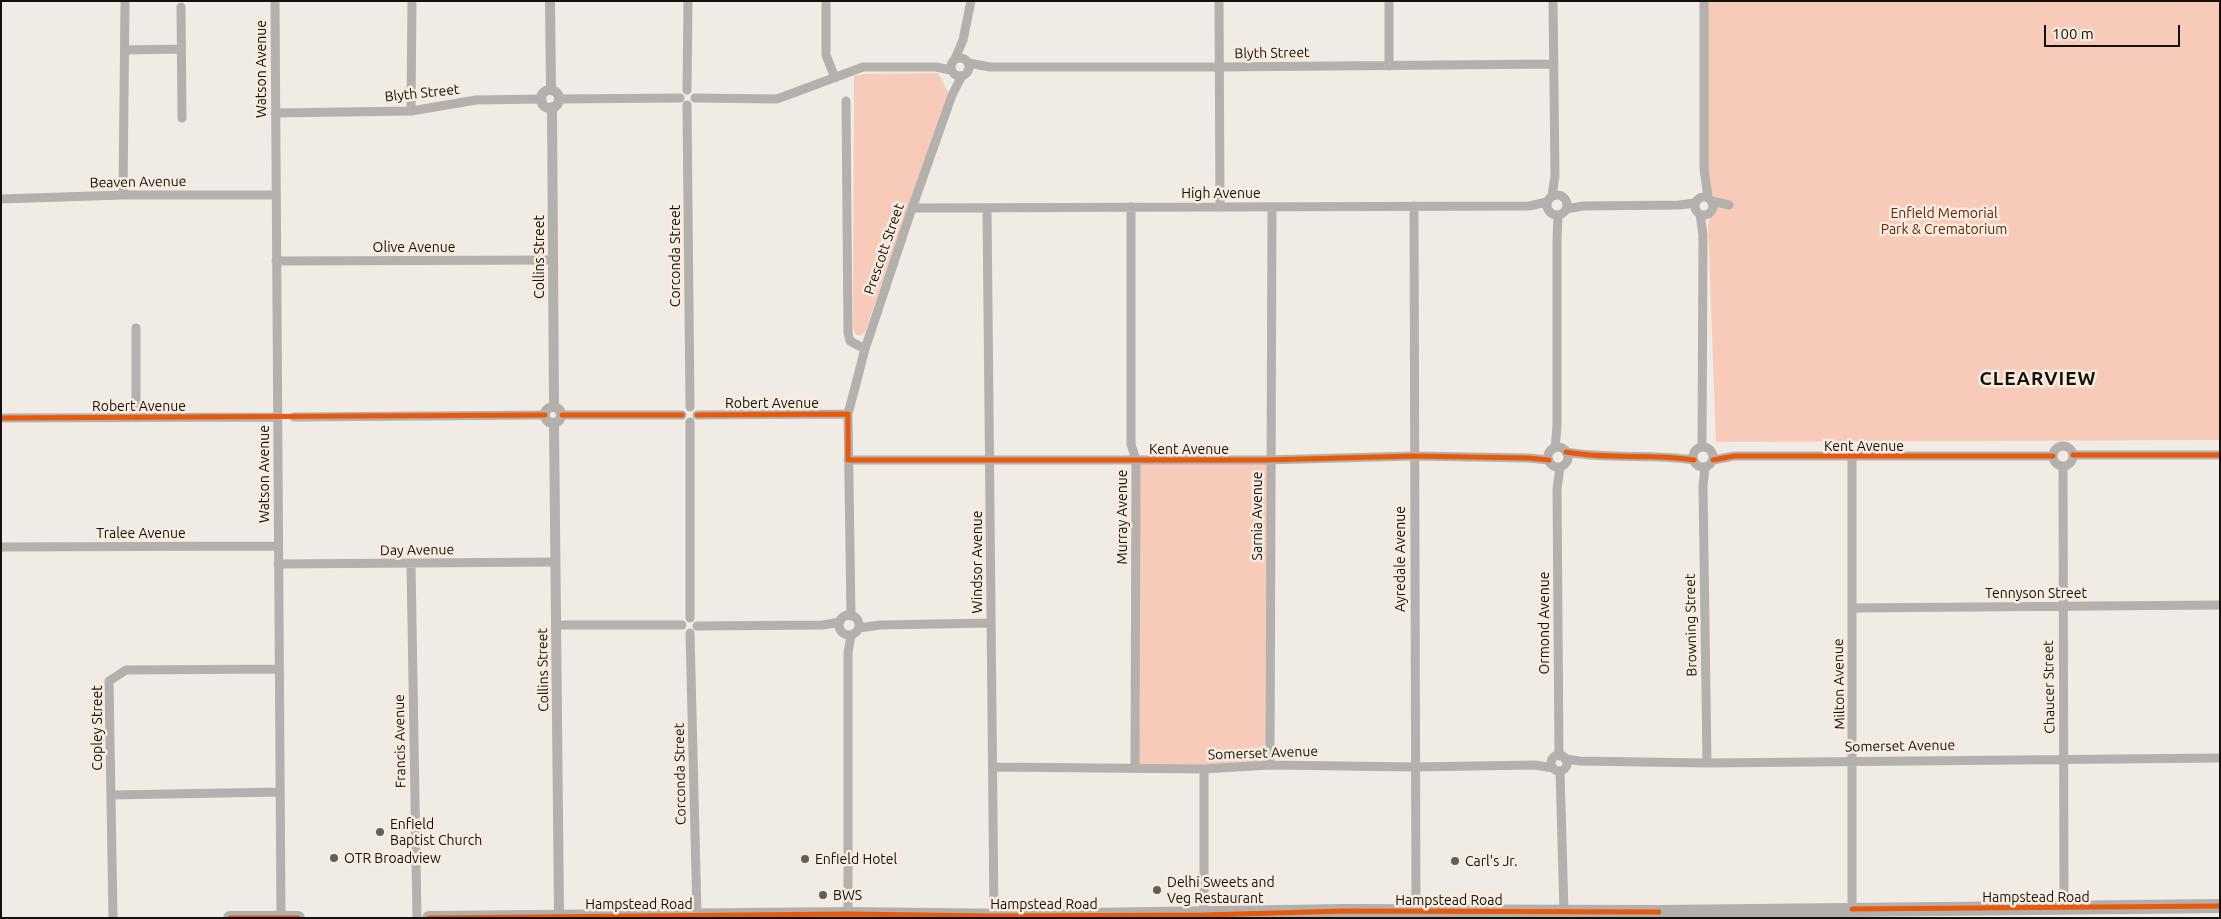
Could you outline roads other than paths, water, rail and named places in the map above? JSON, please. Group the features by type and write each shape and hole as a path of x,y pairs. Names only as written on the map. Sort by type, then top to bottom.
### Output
{"highway":[{"name":"Hampstead Road","path":"429,918 1813,914 1852,909 2064,913 2199,912 2220,906"},
{"path":"230,918 298,918"}],"street":[{"path":"123,195 125,1"},
{"name":"Watson Avenue","path":"274,1 281,918"},
{"path":"411,111 412,1"},
{"path":"550,1 551,90"},
{"path":"688,1 688,90"},
{"path":"826,1 826,55 835,78"},
{"name":"Prescott Street","path":"848,916 848,653 850,593 848,414 865,349 952,95 971,1"},
{"path":"1219,1 1220,207"},
{"path":"1389,1 1389,66"},
{"name":"Ormond Avenue","path":"1553,1 1559,763 1564,915"},
{"name":"Browning Street","path":"1704,1 1703,486 1707,763"},
{"path":"181,7 182,118"},
{"path":"124,50 181,49"},
{"name":"Blyth Street","path":"695,98 777,99 863,67 1219,67 1554,64"},
{"path":"551,90 557,93 559,99 557,105 552,108 545,105 542,99 545,93 551,90"},
{"path":"688,90 692,92 695,98 693,103 687,105 682,103 680,98 682,92 688,90"},
{"path":"559,99 680,98"},
{"name":"Blyth Street","path":"275,113 411,111 476,100 542,99"},
{"path":"846,101 848,333 850,341 865,349"},
{"name":"Corconda Street","path":"687,105 690,407"},
{"name":"Collins Street","path":"552,108 554,407"},
{"name":"Beaven Avenue","path":"1,199 123,195 276,195"},
{"name":"Ayredale Avenue","path":"1414,206 1414,767 1416,915"},
{"name":"High Avenue","path":"912,208 1704,206"},
{"name":"Murray Avenue","path":"1131,207 1132,444 1136,460 1135,768"},
{"name":"Sarnia Avenue","path":"1270,765 1272,207"},
{"name":"Windsor Avenue","path":"987,208 994,916"},
{"name":"Olive Avenue","path":"276,261 552,260"},
{"path":"136,328 136,418"},
{"path":"554,407 560,410 562,415 560,421 554,424 548,422 545,415 548,409 554,407"},
{"path":"682,415 683,410 690,407 695,408 697,414 695,420 690,422"},
{"name":"Robert Avenue","path":"697,414 848,414"},
{"path":"294,417 545,415"},
{"path":"562,415 682,415"},
{"path":"682,415 684,419 690,422"},
{"name":"Robert Avenue","path":"1,418 277,417"},
{"path":"690,422 690,618"},
{"name":"Collins Street","path":"554,424 559,917"},
{"path":"2062,446 2068,448 2073,456 2070,463 2063,466 2056,463 2053,456 2056,449 2062,446"},
{"path":"2073,456 2220,455"},
{"name":"Kent Avenue","path":"848,460 1270,460 1414,456 1529,458 2053,456"},
{"name":"Milton Avenue","path":"1852,458 1854,760 1852,909"},
{"name":"Chaucer Street","path":"2063,466 2064,913"},
{"name":"Tralee Avenue","path":"2,547 278,546"},
{"name":"Day Avenue","path":"278,564 555,562"},
{"name":"Francis Avenue","path":"412,564 417,918"},
{"name":"Tennyson Street","path":"1852,608 2220,605"},
{"path":"682,626 685,620 690,618"},
{"path":"690,618 694,620 697,626"},
{"path":"697,626 991,623"},
{"path":"556,625 682,626"},
{"path":"682,626 685,632 690,633 695,631 697,626"},
{"name":"Corconda Street","path":"690,633 697,916"},
{"name":"Copley Street","path":"113,918 109,680 126,670 279,669"},
{"name":"Somerset Avenue","path":"993,767 1204,769 1270,765 1414,767 1535,765 1580,761 1707,763 1854,760 2220,758"},
{"path":"1204,769 1204,916"},
{"path":"111,795 280,792"}],"place":[{"name":"Enfield Baptist Church","path":"380,832"},
{"name":"OTR Broadview","path":"334,858"},
{"name":"Enfield Hotel","path":"805,859"},
{"name":"Carl's Jr.","path":"1455,861"},
{"name":"Delhi Sweets and Veg Restaurant","path":"1157,890"},
{"name":"BWS","path":"823,895"}],"district":[{"name":"CLEARVIEW","path":"2038,379"}],"park label":[{"name":"Enfield Memorial Park & Crematorium","path":"1944,222"}]}
